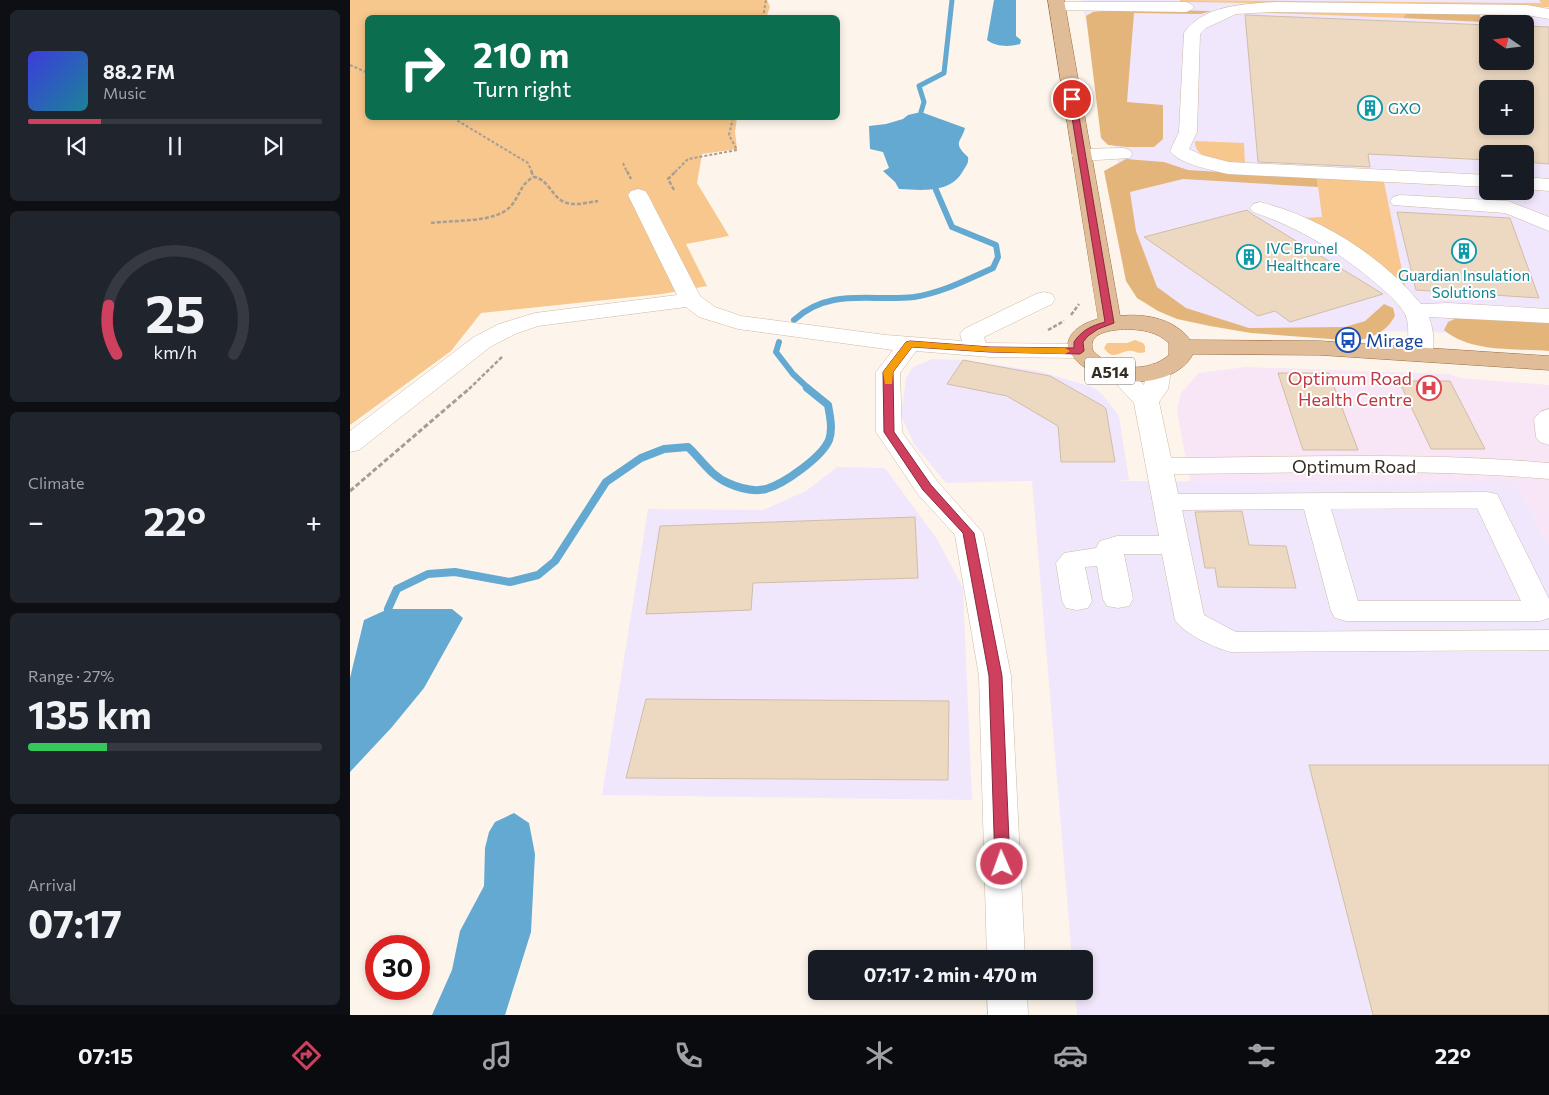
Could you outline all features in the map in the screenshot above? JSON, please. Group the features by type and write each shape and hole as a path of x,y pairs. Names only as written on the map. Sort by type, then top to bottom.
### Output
{"main road":[{"path":"1057,4 1110,323"},
{"name":"A514","path":"1126,322 1156,326 1176,336 1182,346 1179,357 1172,365 1144,373 1117,372 1098,367 1086,360 1080,351 1079,342 1084,334 1095,327 1110,323 1126,322"},
{"path":"1182,346 1238,345 1422,354 1549,363"}],"street":[{"path":"1057,4 1166,3 1186,7"},
{"path":"1479,181 1228,168 1179,151 1188,132 1192,33 1200,25 1233,9 1274,7 1485,9 1527,10 1549,14"},
{"path":"1081,155 1123,154"},
{"path":"1534,184 1549,185"},
{"path":"638,195 691,300 707,312 738,322 910,344 1080,351"},
{"path":"1400,201 1508,207 1533,216 1549,226"},
{"path":"1260,208 1296,221 1348,252 1394,288 1415,311 1422,335 1422,354"},
{"path":"975,348 972,334 1044,299"},
{"path":"350,444 482,342 506,329 535,320 691,300"},
{"path":"1415,311 1450,310 1549,316"},
{"path":"910,344 888,372 889,432 927,487 969,533 995,676 1006,950"},
{"path":"1146,400 1156,388 1159,370"},
{"path":"1117,372 1125,378 1132,389 1146,400 1190,620 1231,642 1549,640"},
{"path":"1549,417 1549,437"},
{"name":"Optimum Road","path":"1159,466 1397,465 1549,471"},
{"path":"1166,502 1315,501 1487,500 1540,611 1346,611 1315,501"},
{"path":"1118,599 1109,556 1110,547 1117,545 1175,545"},
{"path":"1077,601 1070,564 1074,559 1109,556"},
{"path":"1007,1000 1008,1015"}],"path":[{"path":"764,15 766,0"},
{"path":"350,65 365,72"},
{"path":"455,120 528,163 534,177"},
{"path":"674,190 668,179 688,159 737,150 729,135 733,120"},
{"path":"432,223 492,215 506,211 513,205 524,182 534,177 544,179 561,200 566,203 598,201"},
{"path":"1042,334 1074,313 1079,304"},
{"path":"350,491 483,377 509,350"}],"shaded area":[{"path":"350,0 767,0 770,7 767,15 365,15 365,120 737,120 735,132 737,149 702,154 697,183 729,236 686,244 707,286 662,294 481,313 451,351 350,425"},
{"path":"1081,0 1549,0 1549,335 1249,328 1181,312 1147,290"},
{"path":"1180,0 1541,3 1539,0 1549,0 1549,7 1180,2"},
{"path":"1118,9 1211,11 1201,14 1134,13 1127,102 1163,105 1163,139 1154,147 1108,145 1101,138 1086,16 1093,12"},
{"path":"1408,11 1403,18 1242,12"},
{"path":"1408,11 1479,12 1480,15 1479,22 1403,18"},
{"path":"1195,141 1244,143 1245,165 1223,162 1207,157 1196,148"},
{"path":"1126,159 1164,162 1188,170 1317,178 1318,187 1183,179 1130,192 1136,231 1157,287 1186,308 1249,328 1345,327 1365,321 1384,304 1393,308 1395,316 1379,333 1357,341 1251,333 1177,319 1158,311 1137,298 1126,281 1104,171"},
{"path":"1317,178 1384,182 1406,290 1382,267 1345,239 1301,218 1322,217"},
{"path":"1459,317 1549,323 1549,351 1494,348 1467,343 1444,330 1448,322"},
{"path":"1135,340 1143,343 1145,352 1128,351 1111,355 1104,348 1107,343 1127,343"},
{"path":"932,359 963,360 1039,371 1092,387 1102,394 1119,416 1129,480 1115,481 1515,482 1549,546 1549,1015 1077,1015 1076,1000 1093,1000 1093,950 1071,950 1032,481 946,483 914,444 901,416 906,378 913,367"},
{"path":"1246,367 1450,374 1459,378 1549,385 1549,546 1515,482 1190,481 1177,411 1181,393 1199,373"},
{"path":"837,467 885,468 937,539 963,588 972,800 602,795 648,509 763,510 806,491"}],"water":[{"path":"994,0 1016,0 1016,36 1021,40 1020,44 1003,46 987,40"},
{"path":"921,112 965,128 959,145 968,157 968,163 951,184 926,190 899,189 895,182 883,171 889,168 883,152 870,149 869,126 886,124"},
{"path":"388,609 452,609 463,618 424,688 392,727 350,772 350,678 364,620"},
{"path":"514,813 529,823 535,854 531,932 505,1015 432,1015 452,970 460,931 484,886 485,848 489,832 495,822"}],"building":[{"name":"GXO","path":"1245,15 1479,25 1479,70 1534,70 1534,26 1549,27 1549,164 1534,163 1534,145 1479,145 1479,160 1368,154 1370,167 1258,162"},
{"name":"IVC Brunel Healthcare","path":"1247,210 1383,294 1290,322 1275,311 1258,316 1144,237"},
{"name":"Guardian Insulation Solutions","path":"1397,212 1510,218 1539,298 1416,290"},
{"path":"963,360 1050,376 1103,406 1106,409 1115,462 1061,462 1058,426 1007,396 947,384"},
{"path":"1278,373 1329,373 1358,450 1303,450"},
{"path":"1399,381 1450,381 1485,449 1431,449"},
{"path":"1242,511 1249,545 1286,546 1296,588 1218,587 1215,568 1205,568 1195,512"},
{"path":"915,517 918,578 753,583 751,610 646,614 660,526"},
{"path":"646,699 949,701 948,780 626,778"},
{"path":"1309,765 1549,765 1549,1015 1373,1015"}],"waterway":[{"path":"921,112 924,102 919,86 944,73 952,0"},
{"path":"794,320 822,303 851,298 898,298 924,295 955,285 993,268 998,257 996,245 952,227 936,190"},
{"path":"779,342 776,352 793,374 809,389"},
{"path":"388,609 397,589 428,574 455,572 510,582 538,575 555,561 606,482 641,458 664,449 688,447 716,476 742,488 761,490 782,482 811,462 829,440 831,422 828,405 807,388"}],"slow traffic":[{"path":"888,382 888,372 910,344 990,350 1065,351"}],"place":[{"name":"GXO","path":"1370,108"},
{"name":"Guardian Insulation Solutions","path":"1464,251"},
{"name":"IVC Brunel Healthcare","path":"1249,257"},
{"name":"Mirage","path":"1348,340"},
{"name":"Optimum Road Health Centre","path":"1429,388"}],"route":[{"path":"1002,864 995,676 969,533 927,487 889,432 888,372 910,344 990,350 1080,351 1079,342 1084,334 1095,327 1110,323 1072,99"}]}
